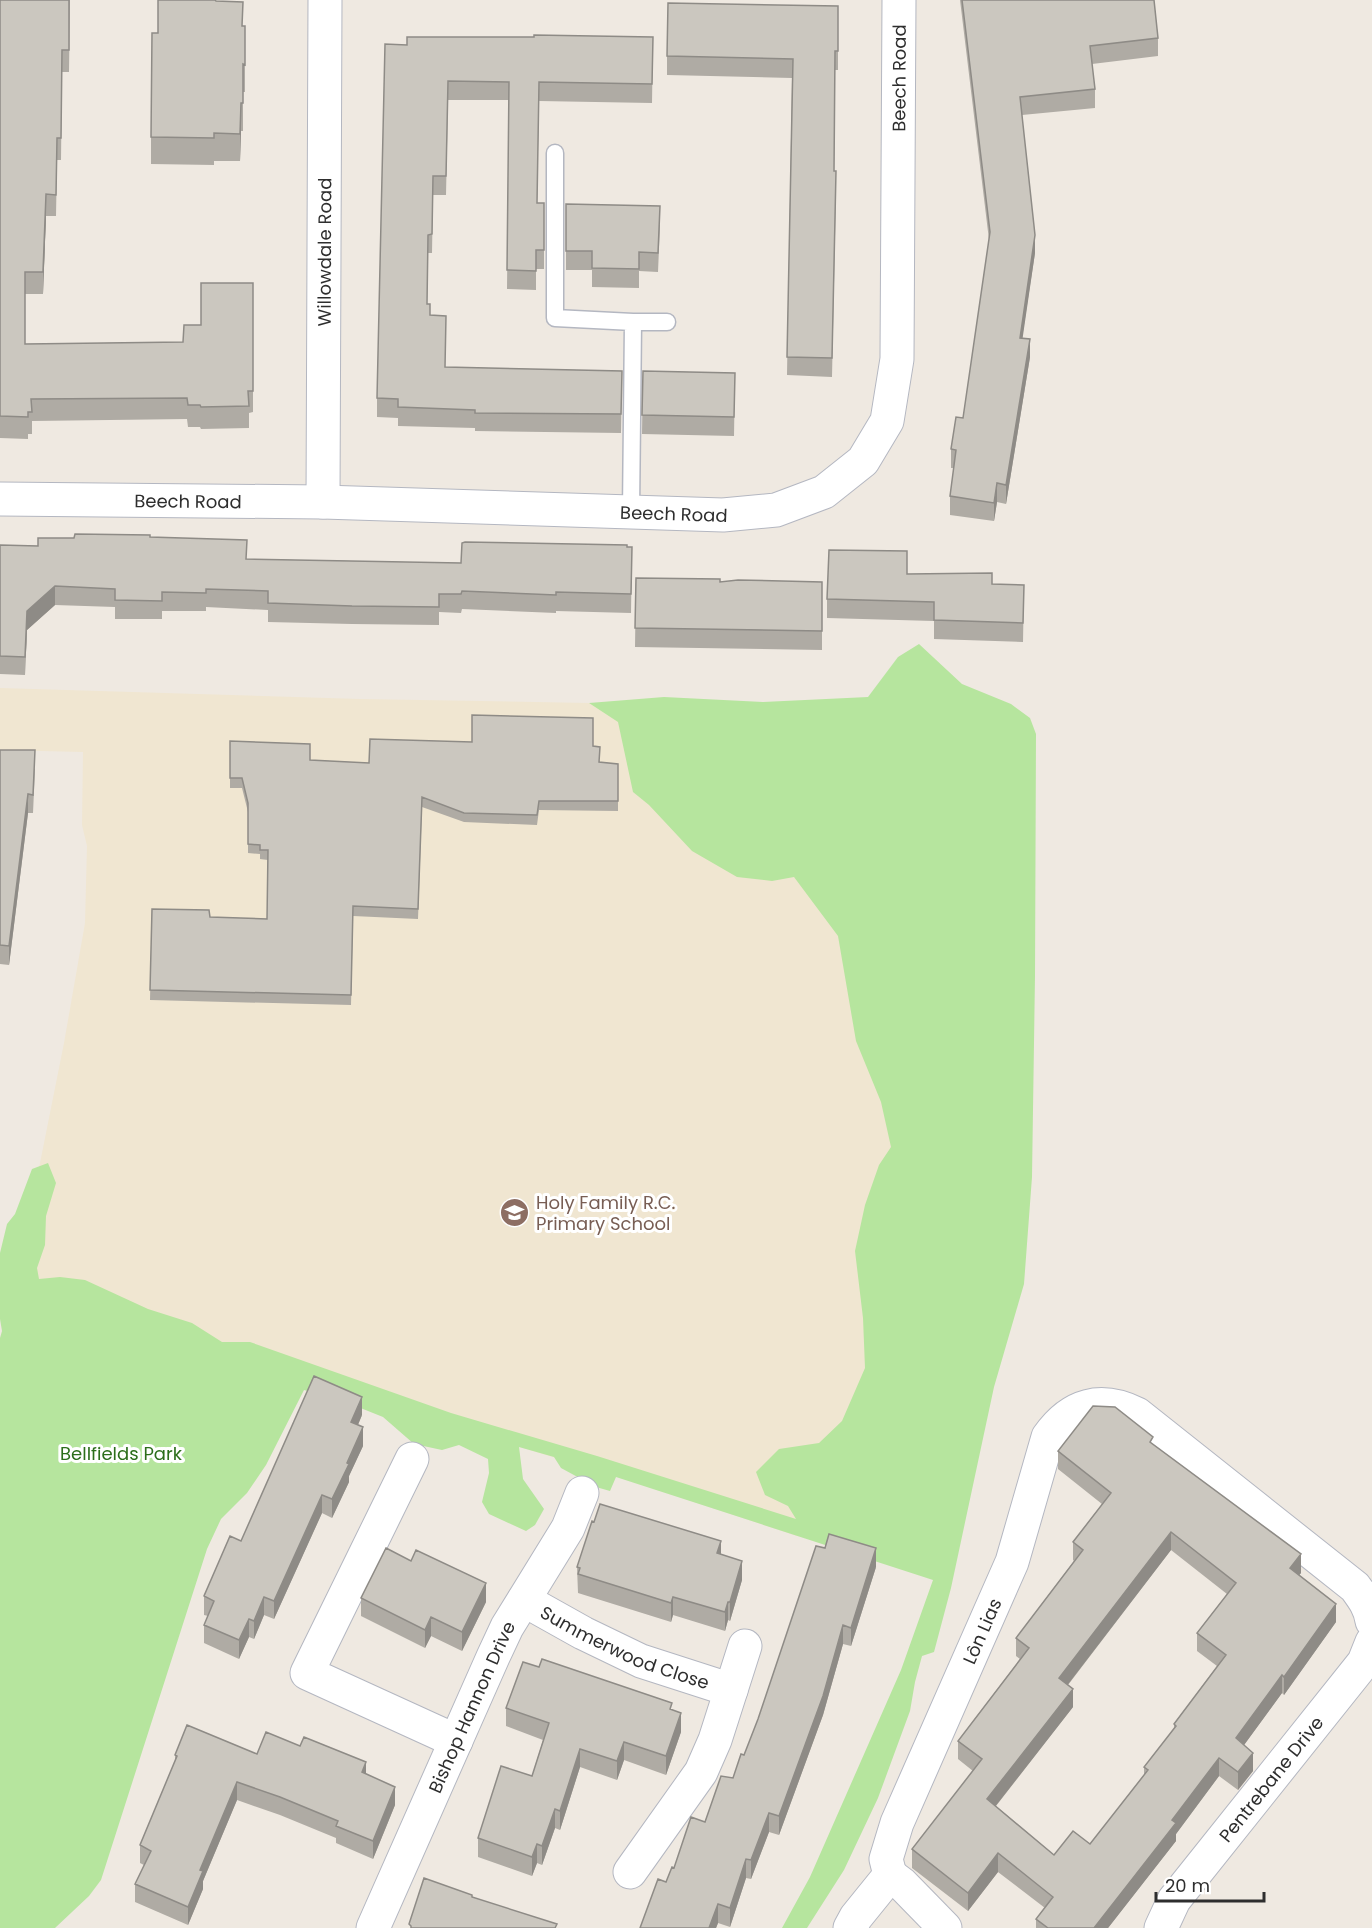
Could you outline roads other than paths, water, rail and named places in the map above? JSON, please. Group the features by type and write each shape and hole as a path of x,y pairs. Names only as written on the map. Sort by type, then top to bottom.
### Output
{"street":[{"name":"Willowdale Road","path":"323,502 325,0"},
{"name":"Beech Road","path":"0,499 323,502 723,515 776,510 824,492 863,461 888,421 897,359 899,0"},
{"name":"Lôn Lias","path":"890,1875 886,1859 897,1823 1012,1562 1048,1437 1068,1415 1095,1405 1124,1408 1137,1414 1355,1587 1370,1630"},
{"path":"412,1459 307,1673 456,1741"},
{"name":"Bishop Hannon Drive","path":"373,1928 493,1657 524,1600 568,1528 582,1493"},
{"name":"Summerwood Close","path":"524,1600 583,1633 641,1661 731,1690"},
{"name":"Pentrebane Drive","path":"1161,1928 1174,1900 1370,1630"},
{"name":"Summerwood Close","path":"630,1872 701,1772 745,1646"},
{"path":"850,1928 855,1917 890,1875 902,1884 945,1928"}],"lane":[{"path":"555,153 555,318 668,322"},
{"path":"631,512 633,322"}],"place":[{"name":"Holy Family R.C. Primary School","path":"515,1212"}],"park label":[{"name":"Bellfields Park","path":"121,1453"}]}
